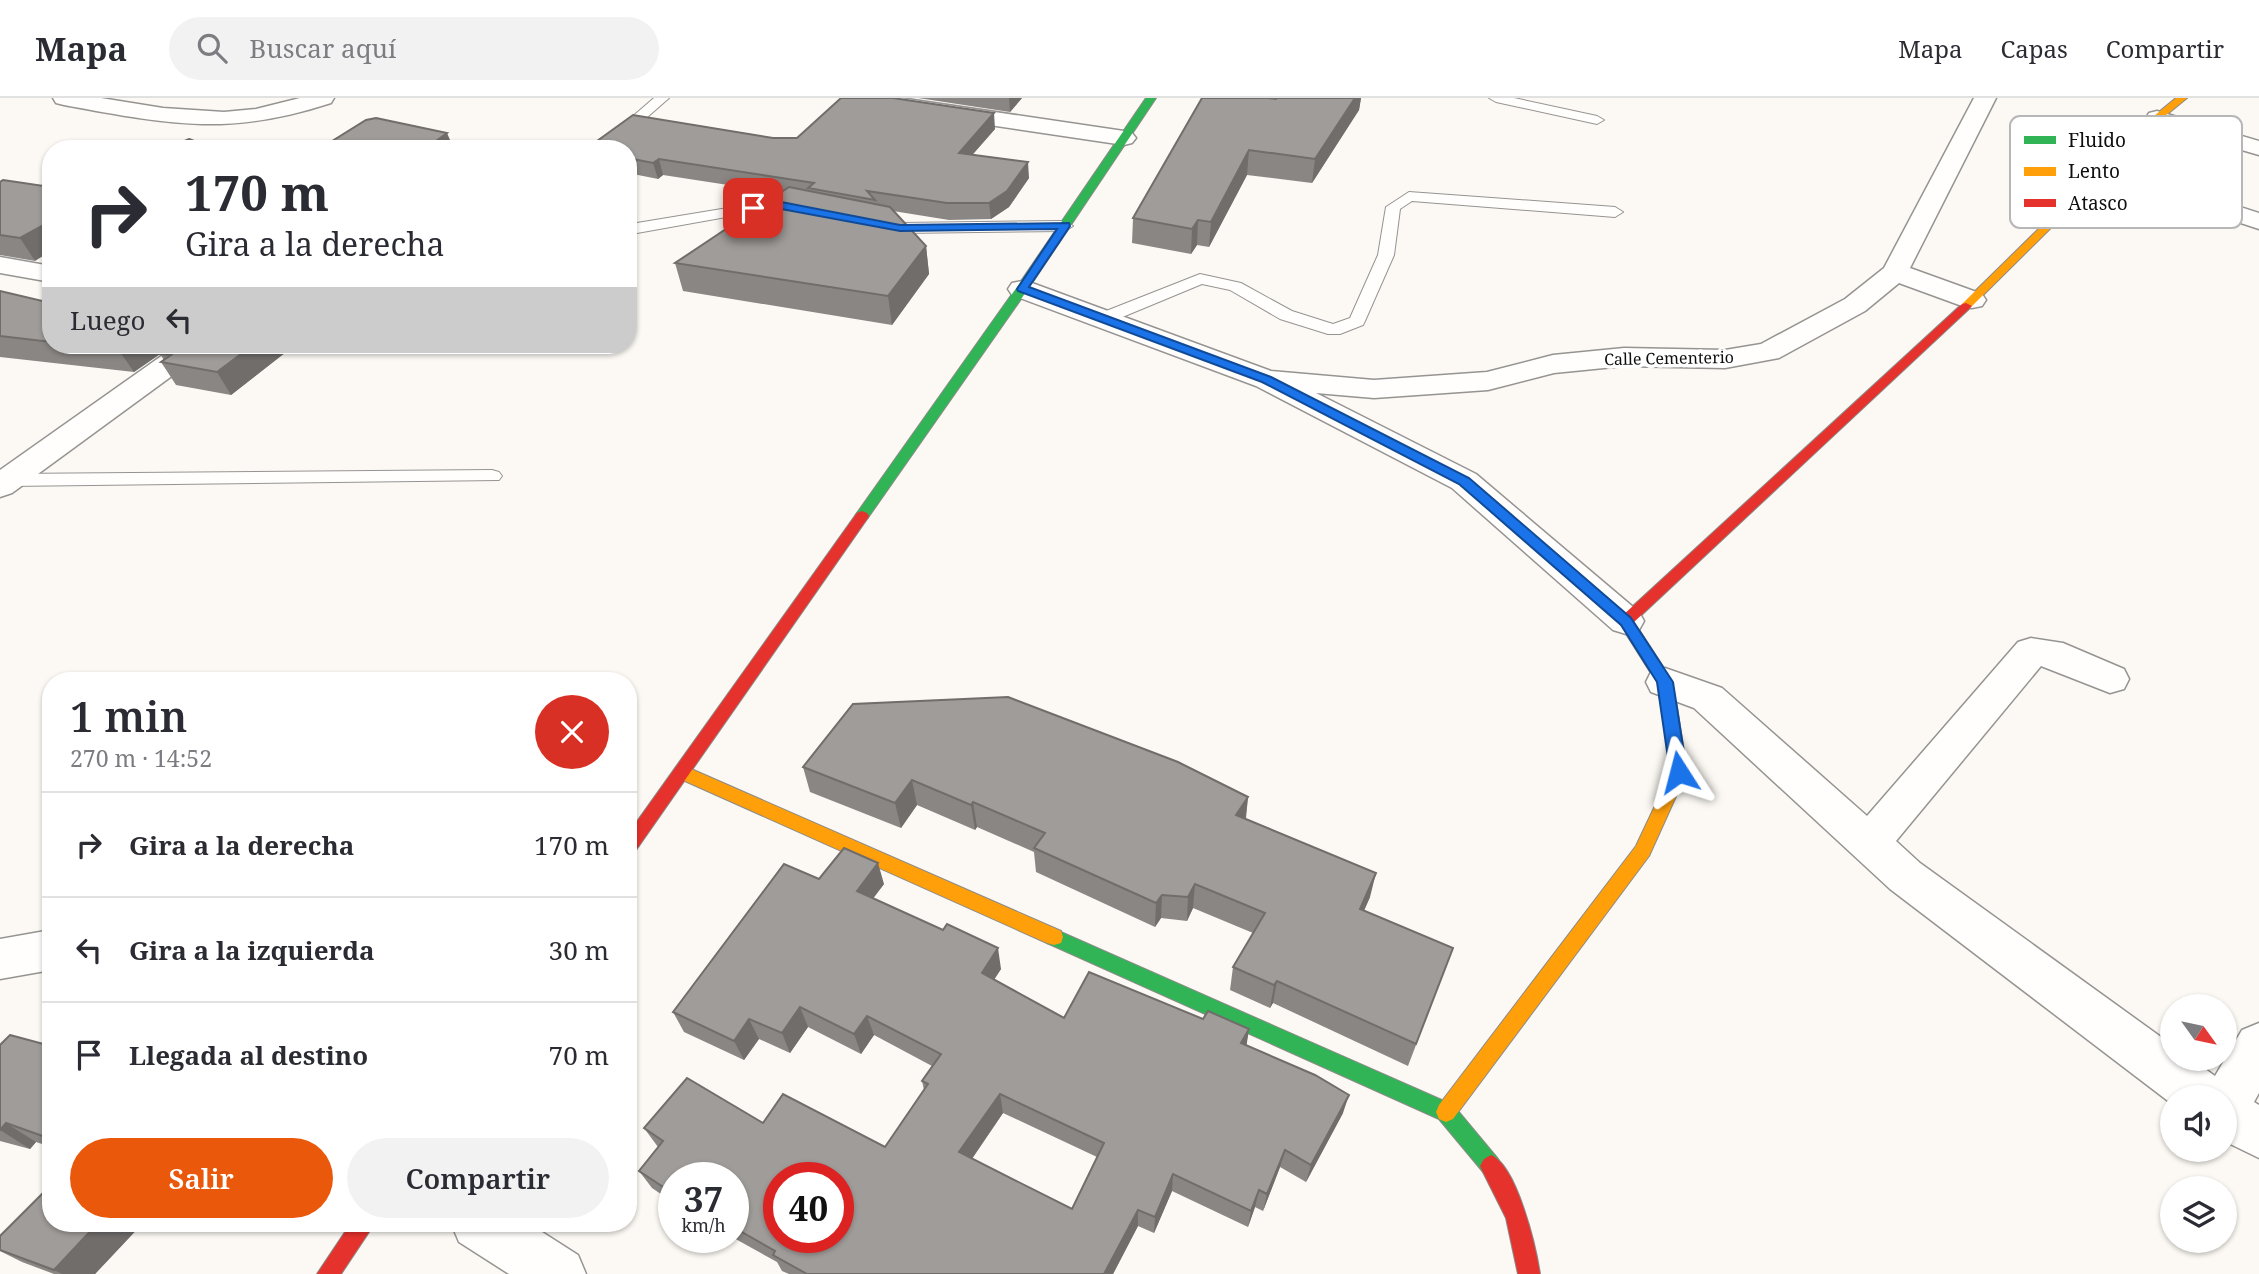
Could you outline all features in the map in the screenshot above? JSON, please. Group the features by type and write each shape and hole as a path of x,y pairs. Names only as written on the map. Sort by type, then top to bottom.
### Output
{"street":[{"path":"64,98 186,120 208,120 271,113 323,98"},
{"path":"855,98 1124,138"},
{"path":"637,835 1022,289 1151,98"},
{"name":"Calle Cementerio","path":"1267,380 1374,389 1488,381 1553,364 1624,357 1748,357 1786,345 1855,305 1895,272 1985,98"},
{"path":"2160,116 2182,98"},
{"path":"2242,143 2259,148"},
{"path":"2242,215 2259,221"},
{"path":"1626,621 1972,300 2045,228"},
{"path":"0,265 42,272"},
{"path":"1895,272 1972,300"},
{"path":"1022,289 1267,380 1464,481 1626,621 1665,682 1679,772 1643,851 1446,1112"},
{"path":"5,483 184,354"},
{"path":"1868,843 2031,652 2050,653 2110,679"},
{"path":"1665,682 1708,698 1905,876 2187,1085"},
{"path":"682,772 1446,1112 1475,1141 1500,1176 1518,1215 1530,1274"},
{"path":"0,958 42,951"},
{"path":"2237,1085 2259,1046"},
{"path":"2237,1120 2259,1133"},
{"path":"328,1274 358,1232"},
{"path":"492,1232 559,1274"}],"lane":[{"path":"613,140 662,98"},
{"path":"1496,98 1597,120"},
{"path":"1102,319 1200,279 1236,286 1286,315 1334,330 1357,321 1386,255 1393,207 1409,196 1615,212"},
{"path":"637,228 776,204 801,209"},
{"path":"863,221 900,228 1065,226"},
{"path":"5,483 492,476"}],"building":[{"path":"841,98 893,98 994,113 959,153 1028,162 1007,191 989,203 947,203 867,191 875,200 808,188 814,183 659,159 653,163 637,160 637,140 598,140 633,115 773,138 797,138"},
{"path":"1202,98 1355,98 1315,159 1249,150 1211,222 1198,220 1192,229 1133,218"},
{"path":"376,118 447,133 437,140 334,140 366,120"},
{"path":"3,180 42,186 42,226 20,238 0,235 0,182"},
{"path":"789,187 890,207 926,246 888,296 675,263"},
{"path":"0,291 42,301 42,341 0,336"},
{"path":"160,354 241,354 217,372 161,362 171,355"},
{"path":"1008,697 1178,762 1248,797 1236,815 1376,873 1360,909 1453,948 1416,1044 1277,981 1274,985 1233,967 1265,913 1195,884 1188,897 1162,895 1156,903 1034,848 1045,833 973,802 971,805 912,780 895,803 803,767 853,704"},
{"path":"844,848 878,863 857,891 943,930 947,924 998,948 982,973 1064,1018 1089,972 1203,1019 1208,1011 1249,1029 1241,1043 1315,1075 1349,1095 1311,1165 1285,1150 1267,1194 1259,1190 1251,1211 1173,1174 1155,1217 1138,1210 1104,1274 807,1274 773,1255 854,1253 854,1162 763,1162 763,1244 749,1236 749,1162 658,1162 658,1183 639,1171 663,1141 644,1128 687,1078 763,1123 783,1094 885,1147 928,1084 922,1081 941,1054 867,1016 854,1034 800,1007 782,1033 749,1019 734,1041 673,1012 784,864 819,879","holes":["1000,1094 1104,1143 1072,1209 959,1152"]},
{"path":"10,1035 42,1044 42,1136 6,1123 0,1130 0,1045"},
{"path":"42,1194 42,1232 90,1232 54,1270 0,1250 0,1236"}],"traffic: fast":[{"path":"862,516 1022,289 1151,98"},
{"path":"1054,937 1446,1112 1491,1166"}],"traffic: slow":[{"path":"2160,116 2182,98"},
{"path":"1966,306 2045,228"},
{"path":"1446,1112 1643,851 1679,772 1676,752"},
{"path":"682,772 1054,937"}],"traffic: jam":[{"path":"1676,752 1665,682 1626,621 1966,306"},
{"path":"637,835 862,516"},
{"path":"1491,1166 1506,1192 1516,1218 1529,1274"},
{"path":"328,1274 358,1232"}],"route":[{"path":"753,208 776,204 900,228 1065,226 1022,289 1267,380 1464,481 1626,621 1665,682 1679,772"}]}
